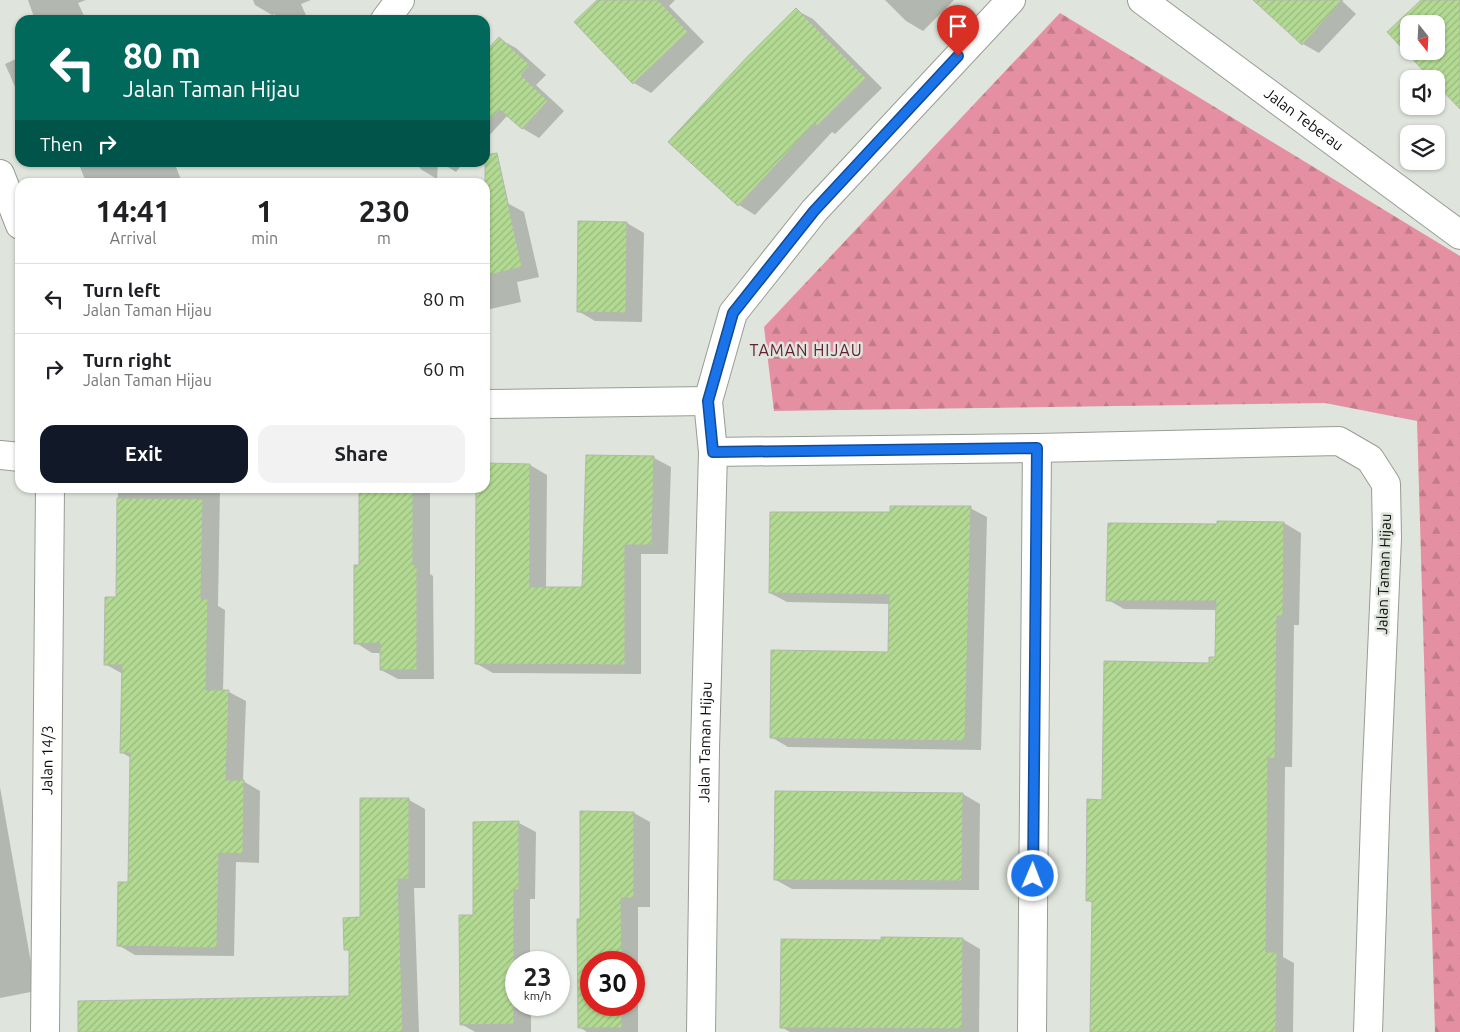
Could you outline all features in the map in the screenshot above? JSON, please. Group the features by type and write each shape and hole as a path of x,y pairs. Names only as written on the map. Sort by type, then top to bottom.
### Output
{"street":[{"path":"389,15 400,0"},
{"name":"Jalan Taman Hijau","path":"701,1032 705,748 713,452 708,401 733,313 814,211 1011,0"},
{"name":"Jalan Teberau","path":"1148,2 1460,234"},
{"path":"0,174 15,212"},
{"path":"490,404 708,401"},
{"name":"Jalan Taman Hijau","path":"713,452 1037,448 1339,441 1370,459 1386,484 1386,538 1368,1032"},
{"path":"1032,1032 1037,448"},
{"path":"0,455 15,456"},
{"name":"Jalan 14/3","path":"45,1032 50,493"}],"green space":[{"path":"1060,13 1460,256 1460,1032 1435,1032 1417,421 1325,403 774,411 764,327"}],"building":[{"path":"597,0 658,0 688,32 633,84 574,22"},
{"path":"1253,0 1343,0 1302,45"},
{"path":"1421,0 1460,0 1460,109 1445,93 1445,70 1423,70 1413,60 1445,60 1445,15 1405,15"},
{"path":"796,8 866,78 817,126 815,123 738,206 668,142 748,56"},
{"path":"1400,20 1400,46 1387,32"},
{"path":"499,37 530,65 521,75 548,101 522,129 500,110 490,119 490,47"},
{"path":"497,153 522,267 490,275 490,178 485,178 485,167 490,167 490,154"},
{"path":"578,221 627,222 626,313 577,312"},
{"path":"586,455 654,456 652,545 625,545 625,665 475,664 476,493 490,493 490,463 530,464 530,587 582,587"},
{"path":"359,493 413,493 413,565 417,565 417,670 380,670 380,643 354,644 354,565 359,565"},
{"path":"117,498 203,499 201,599 208,599 206,690 229,690 226,780 244,780 243,854 219,853 217,948 117,946 118,882 128,882 130,753 120,753 122,665 104,665 105,597 116,597"},
{"path":"890,506 971,506 965,741 770,738 771,650 888,652 889,595 769,593 770,512 890,512"},
{"path":"1217,521 1284,522 1283,616 1277,616 1275,759 1268,758 1266,952 1277,952 1276,1032 1090,1032 1092,901 1086,901 1087,799 1102,800 1104,661 1209,663 1209,657 1215,657 1216,601 1106,601 1108,523 1217,524"},
{"path":"775,791 963,793 962,881 774,880"},
{"path":"360,798 409,798 409,879 398,879 403,1032 78,1032 78,1001 349,996 349,950 344,950 343,918 360,917"},
{"path":"580,811 634,812 634,898 621,898 622,951 580,951 580,1016 622,1016 622,1028 578,1028 577,919 580,919"},
{"path":"519,821 519,890 514,890 514,951 505,951 505,1016 514,1016 514,1024 460,1025 459,915 473,915 473,822"},
{"path":"881,937 963,938 962,1029 780,1028 781,939 881,940"}],"district":[{"name":"TAMAN HIJAU","path":"806,350"}],"route":[{"path":"958,56 814,211 733,313 708,401 713,452 1037,448 1033,876"}]}
